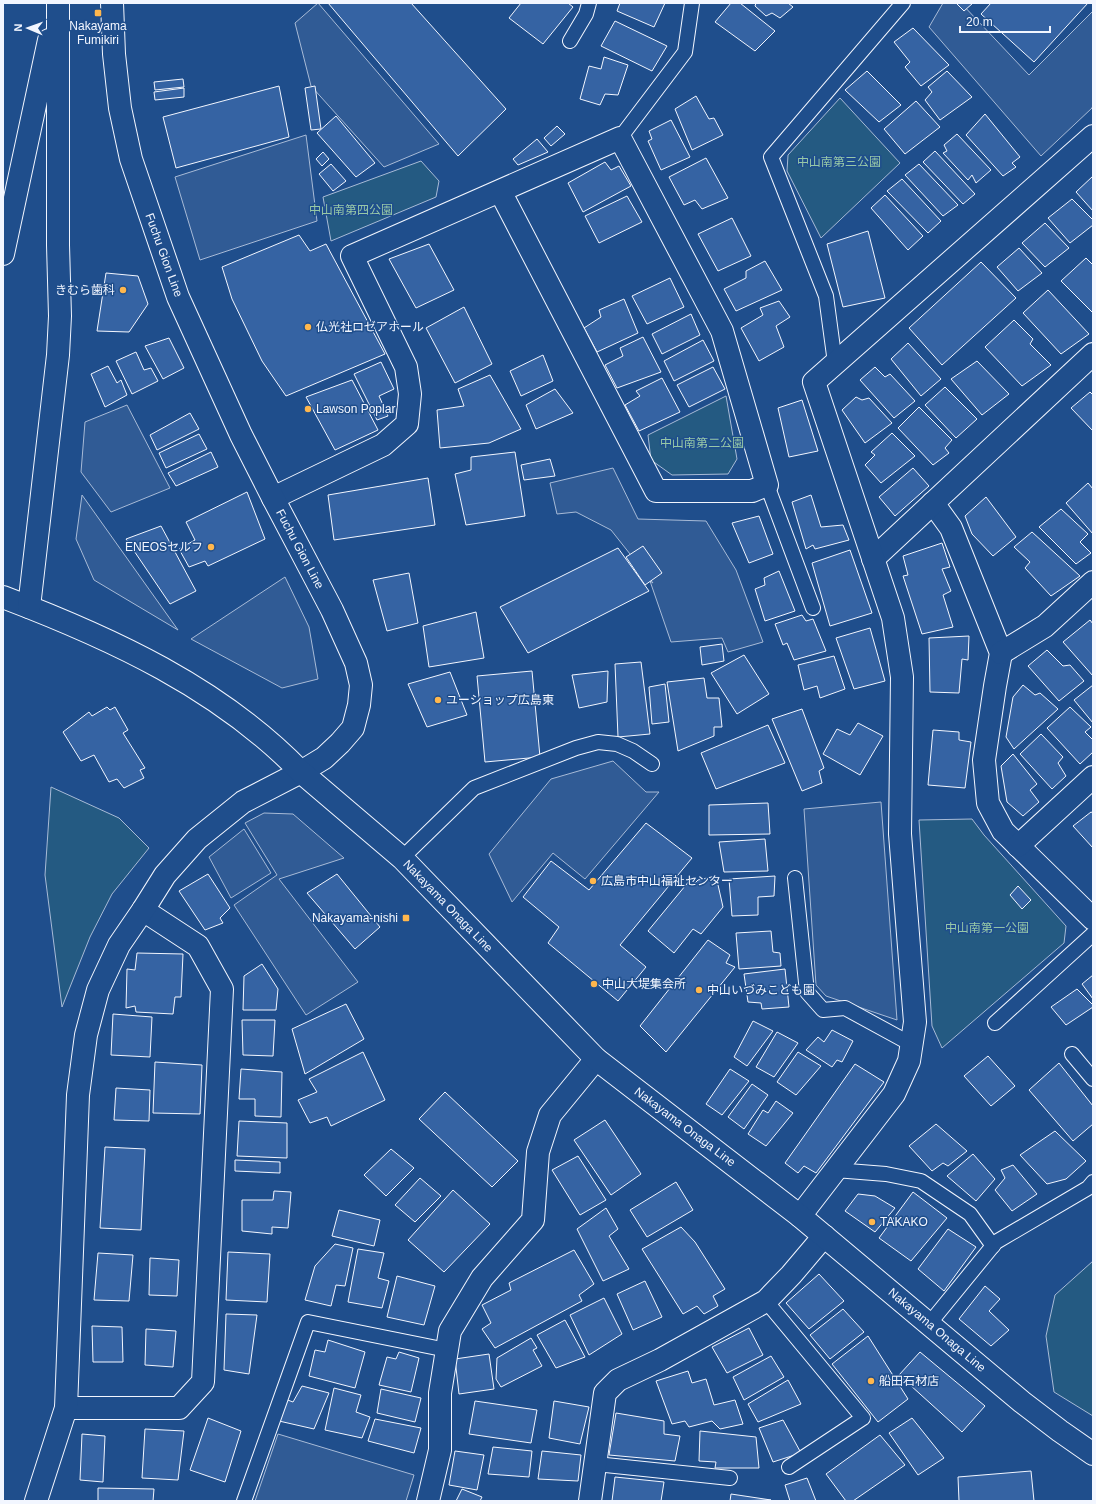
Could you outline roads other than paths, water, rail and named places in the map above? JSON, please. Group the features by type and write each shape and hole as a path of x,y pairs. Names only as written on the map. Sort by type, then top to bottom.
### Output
{"street":[{"path":"4,238 58,3"},
{"path":"29,607 58,355 60,316 58,245 58,3"},
{"name":"Fuchu Gion Line","path":"36,1501 66,1408 78,1095 86,1034 98,990 119,945 144,910 165,875 197,839 243,802 301,772 324,758 353,728 360,705 361,685 356,663 332,610 241,435 178,297 130,159 120,108 114,54 112,3"},
{"path":"800,1216 894,1094 909,1061 915,1022 900,834 902,677 893,618 814,382 1093,136"},
{"path":"273,498 383,444 407,424 410,394 406,367 352,256 620,138 722,331 767,485 752,491 656,491 500,191"},
{"path":"873,559 1093,354"},
{"path":"933,503 951,528 1001,653 984,760 988,803 1003,831 1093,919"},
{"path":"1001,653 1045,626 1093,582"},
{"path":"3,597 62,620 117,644 176,675 240,717 287,757 301,772"},
{"name":"Nakayama Onaga Line","path":"301,772 402,858 596,1058 800,1216 1022,1402 1093,1454"},
{"path":"1018,846 1093,777"},
{"path":"66,1408 179,1408 203,1382 222,989 198,946 144,910"},
{"path":"428,1501 440,1450 440,1393 450,1331 482,1278 533,1220 538,1152 550,1115 596,1058"},
{"path":"590,1501 605,1393 618,1380 660,1360 766,1301 791,1276 824,1236"}],"lane":[{"path":"570,41 586,14 589,3"},
{"path":"620,138 686,52 692,3"},
{"path":"835,363 826,296 771,157 903,3"},
{"path":"767,485 813,608"},
{"path":"402,858 474,788 576,748 598,742 617,744 633,751 652,764"},
{"path":"795,878 807,992 823,1010 845,1008 911,1044"},
{"path":"995,1023 1093,934"},
{"path":"1072,1054 1093,1079"},
{"path":"835,1170 886,1174 921,1181 970,1214 993,1246"},
{"path":"929,1324 996,1242 1088,1188 1093,1182"},
{"path":"766,1301 863,1418 789,1467"},
{"path":"244,1501 308,1322 447,1350"},
{"path":"596,1464 730,1478"}],"place":[{"name":"Nakayama Fumikiri","path":"98,13"},
{"name":"きむら歯科","path":"123,290"},
{"name":"仏光社ロゼアホール","path":"308,327"},
{"name":"Lawson Poplar","path":"308,409"},
{"name":"ENEOSセルフ","path":"211,547"},
{"name":"ユーショップ広島東","path":"438,700"},
{"name":"広島市中山福祉センター","path":"593,881"},
{"name":"Nakayama-nishi","path":"406,918"},
{"name":"中山大堤集会所","path":"594,984"},
{"name":"中山いづみこども園","path":"699,990"},
{"name":"TAKAKO","path":"872,1222"},
{"name":"船田石材店","path":"871,1381"}],"park label":[{"name":"中山南第三公園","path":"839,162"},
{"name":"中山南第四公園","path":"351,210"},
{"name":"中山南第二公園","path":"702,443"},
{"name":"中山南第一公園","path":"987,928"}]}
